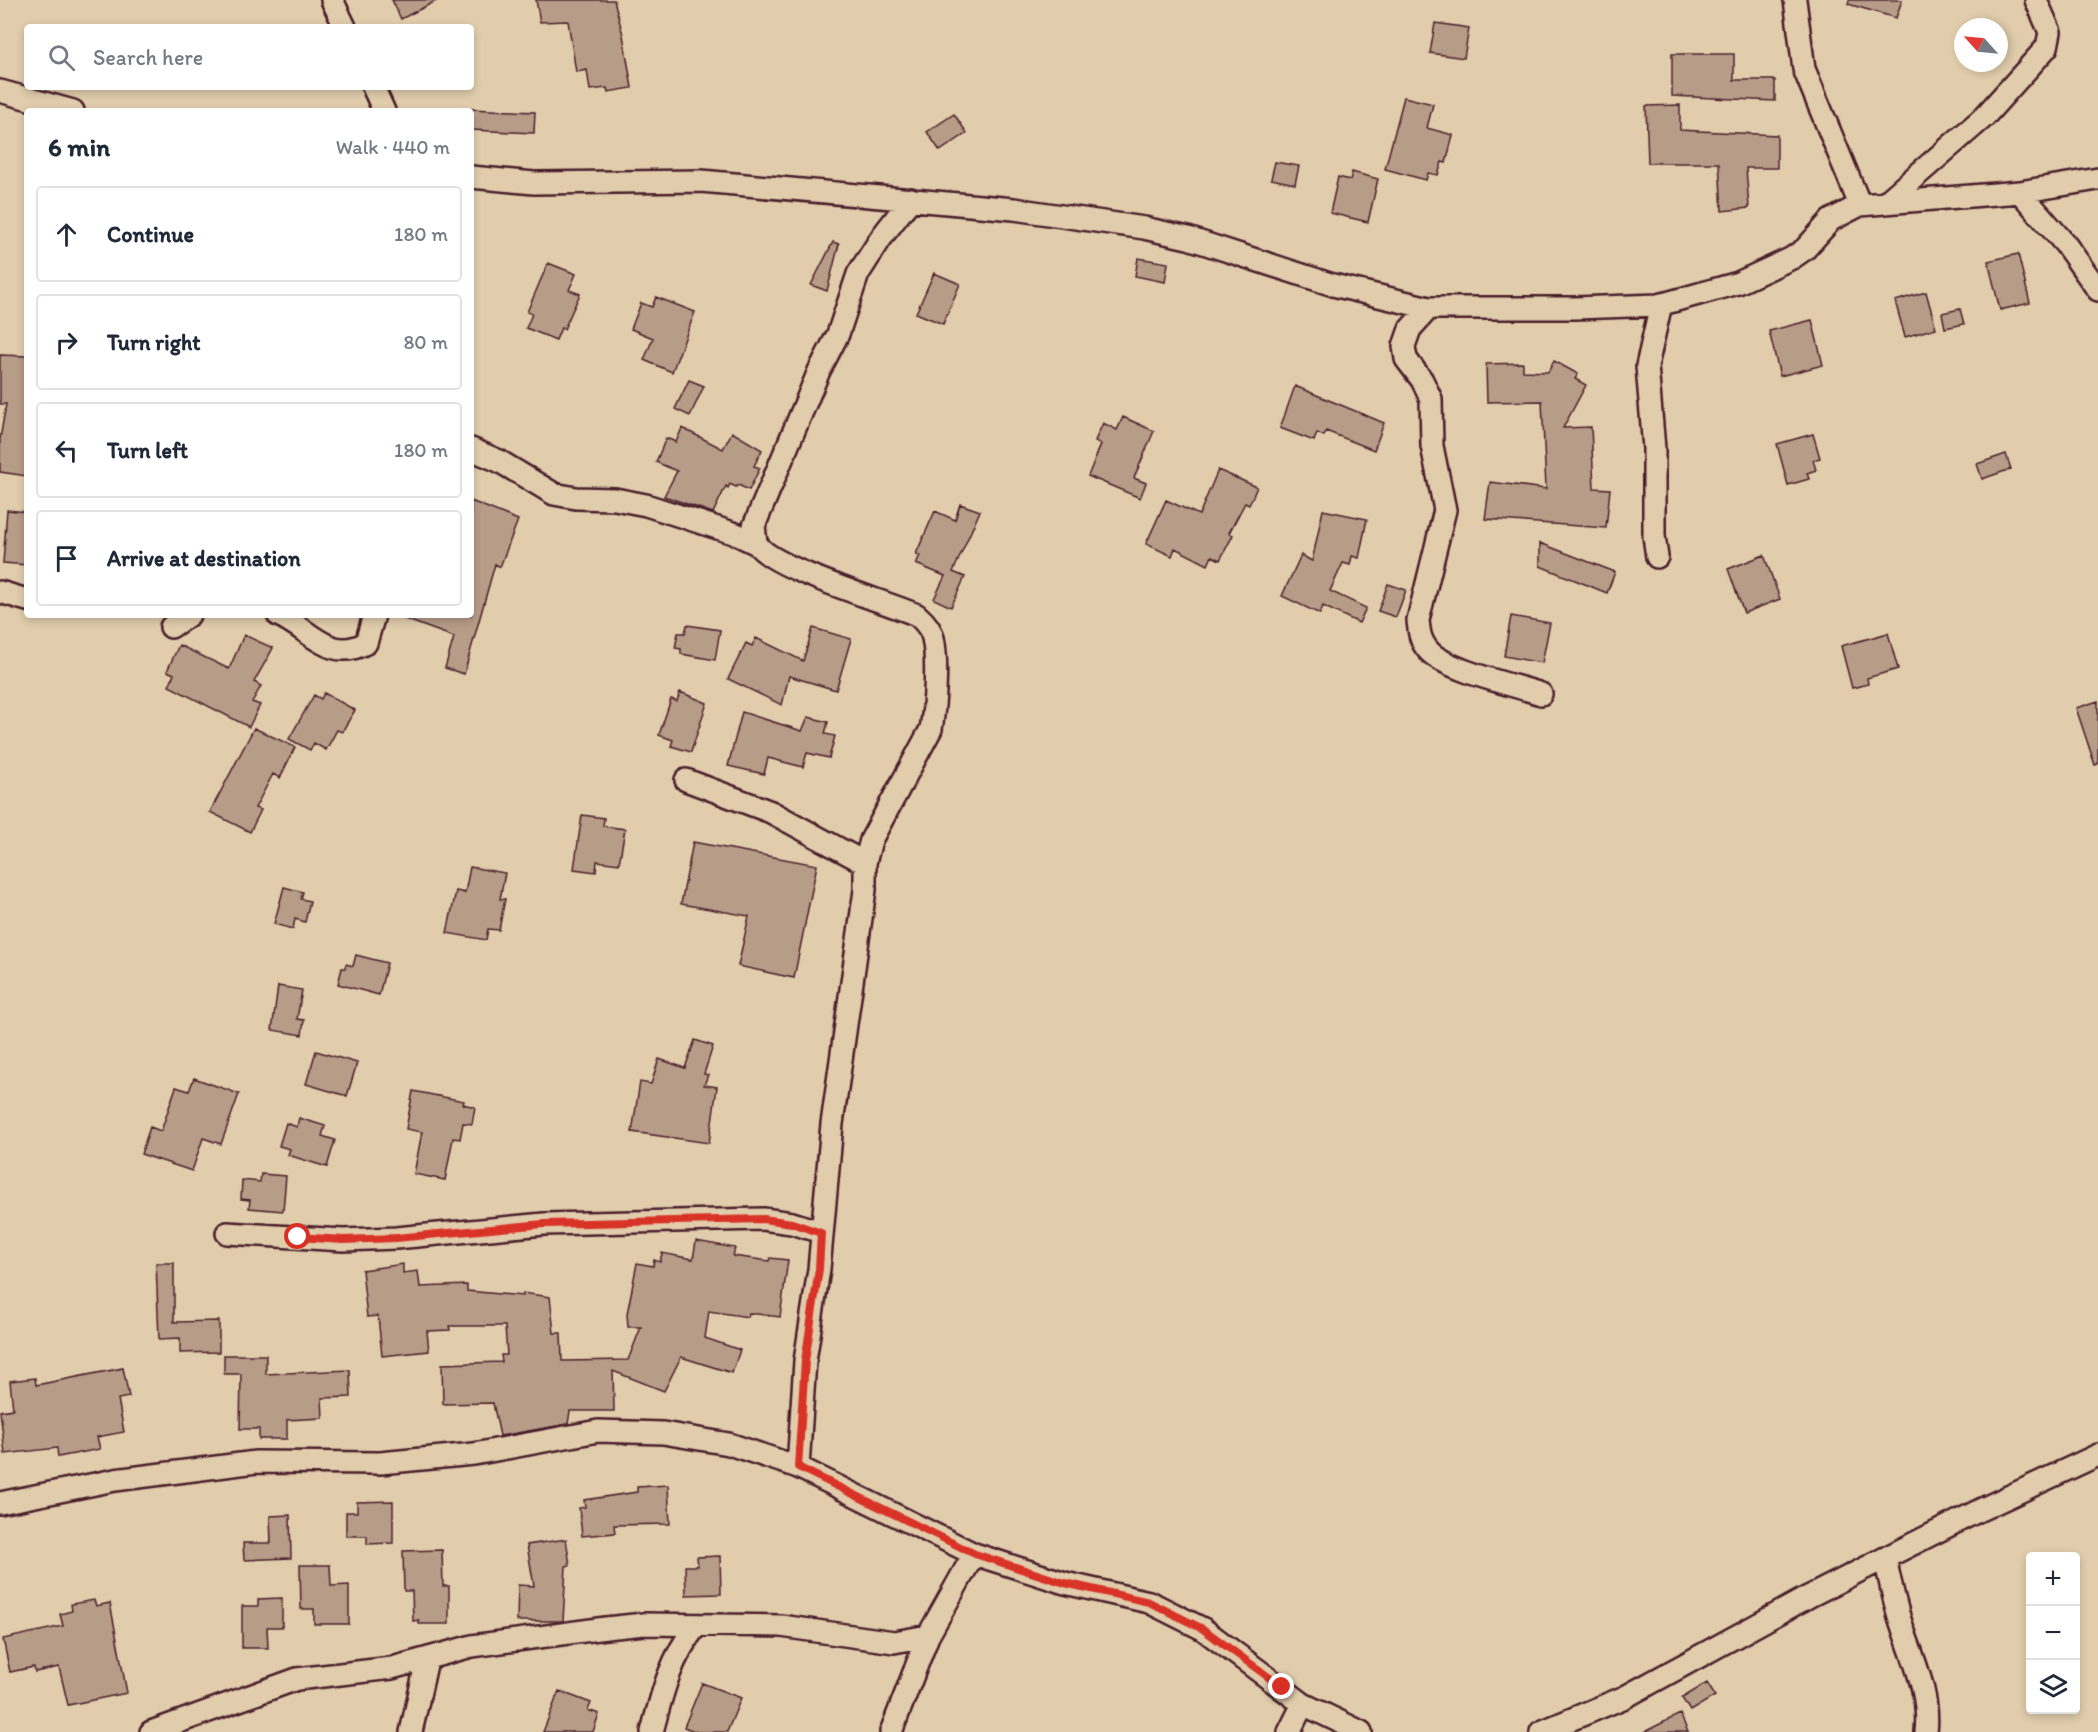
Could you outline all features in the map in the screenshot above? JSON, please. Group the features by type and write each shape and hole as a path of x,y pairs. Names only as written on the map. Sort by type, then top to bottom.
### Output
{"street":[{"path":"332,0 344,24"},
{"path":"1795,0 1804,69 1860,205"},
{"path":"1887,201 1984,117 2047,47 2050,32 2036,0"},
{"path":"374,90 383,108"},
{"path":"0,91 62,108"},
{"path":"474,177 534,183 701,181 911,200 1123,223 1188,238 1333,285 1429,308 1575,308 1661,304 1738,283 1783,264 1804,249 1831,220 1860,205 1887,201 2020,192 2098,179"},
{"path":"2020,192 2066,245 2098,290"},
{"path":"757,544 754,526 819,371 838,334 858,274 883,235 911,200"},
{"path":"1657,557 1654,536 1654,449 1647,366 1661,304"},
{"path":"1429,308 1410,328 1404,346 1406,359 1422,380 1431,399 1432,446 1445,510 1418,620 1419,636 1429,651 1451,665 1541,694"},
{"path":"474,450 499,461 554,494 576,498 615,499 646,505 736,534 797,569 839,588 917,615 926,623 933,638 934,708 931,729 871,840 866,863 865,890 832,1124 819,1269 805,1361 798,1467"},
{"path":"0,592 24,599"},
{"path":"171,627 184,618"},
{"path":"283,618 331,647 344,651 366,643 374,618"},
{"path":"686,780 771,812 866,863"},
{"path":"227,1233 343,1240 396,1238 544,1224 763,1219 792,1223 821,1233"},
{"path":"0,1503 115,1480 256,1462 380,1463 474,1454 598,1431 663,1433 729,1444 798,1467 975,1554 1065,1583 1149,1602 1203,1629 1303,1704 1361,1732"},
{"path":"1541,1732 1625,1697 1738,1633 1991,1505 2098,1455"},
{"path":"891,1732 928,1636 975,1554"},
{"path":"1885,1558 1898,1613 1923,1692 1928,1717 1926,1732"},
{"path":"151,1732 297,1679 392,1668 472,1646 595,1629 644,1623 781,1626 894,1642 928,1636"},
{"path":"652,1732 671,1665 681,1644 697,1625"},
{"path":"411,1732 427,1660"},
{"path":"1289,1732 1303,1704"}],"building":[{"path":"392,0 438,0 401,19"},
{"path":"536,0 614,0 623,35 632,88 608,92 607,88 590,90 587,70 576,72 568,21 540,22"},
{"path":"1849,0 1902,0 1896,18 1848,4"},
{"path":"1435,23 1469,28 1464,58 1430,53"},
{"path":"1672,54 1734,54 1734,80 1775,80 1775,101 1672,96"},
{"path":"1404,97 1433,104 1427,128 1453,135 1446,163 1442,162 1438,175 1428,173 1426,180 1385,169"},
{"path":"1680,105 1680,130 1777,135 1777,168 1746,168 1749,208 1722,211 1719,163 1648,163 1646,106"},
{"path":"474,109 535,112 534,133 474,130"},
{"path":"954,114 967,133 940,151 927,132"},
{"path":"1275,162 1299,166 1295,184 1271,179"},
{"path":"1352,172 1378,179 1368,222 1330,213 1338,177 1350,180"},
{"path":"833,242 839,244 827,291 811,285"},
{"path":"2018,254 2030,303 2000,310 1988,261"},
{"path":"1138,258 1168,263 1165,282 1135,276"},
{"path":"548,263 576,274 569,290 580,294 564,329 561,328 556,340 526,328 532,314 527,312"},
{"path":"934,273 960,284 943,324 916,313"},
{"path":"1926,292 1936,328 1905,337 1895,301"},
{"path":"656,297 695,312 672,372 644,360 653,338 631,329 641,303 652,307"},
{"path":"1960,309 1964,324 1945,328 1942,313"},
{"path":"1812,320 1823,365 1780,376 1769,331"},
{"path":"0,355 24,356 24,476 0,472 0,439 6,404 0,404"},
{"path":"1554,361 1578,374 1575,379 1586,385 1563,428 1591,427 1594,488 1610,489 1606,528 1485,519 1490,482 1546,489 1542,401 1487,402 1486,364 1523,363 1523,371 1548,372"},
{"path":"689,380 704,386 690,416 675,409"},
{"path":"1295,386 1384,423 1374,450 1326,431 1324,436 1317,433 1314,441 1280,428"},
{"path":"1123,417 1154,431 1134,478 1146,483 1140,498 1088,476 1101,444 1095,441 1103,423 1117,430"},
{"path":"682,428 723,449 732,432 762,450 754,466 760,468 749,490 738,485 736,487 730,484 728,488 726,486 713,513 664,496 677,471 656,462 666,438 676,442"},
{"path":"1813,434 1820,458 1813,460 1816,470 1807,473 1809,479 1788,485 1777,444"},
{"path":"2006,454 2011,469 1982,479 1977,464"},
{"path":"1218,470 1257,487 1249,505 1245,503 1229,533 1233,535 1220,560 1212,556 1208,565 1175,548 1172,556 1146,544 1166,500 1199,515"},
{"path":"474,502 518,520 500,567 495,564 464,674 445,668 454,637 402,618 474,618"},
{"path":"960,504 980,511 953,572 965,577 951,607 934,599 945,576 916,564 920,555 916,554 935,511 955,520"},
{"path":"7,510 24,512 24,565 3,563"},
{"path":"1323,510 1367,519 1359,558 1352,556 1350,565 1343,563 1330,591 1366,608 1359,623 1323,606 1320,614 1282,596 1301,555 1312,561"},
{"path":"1540,543 1615,572 1607,593 1540,566"},
{"path":"1764,555 1780,599 1744,613 1728,569"},
{"path":"1388,584 1406,590 1396,617 1378,611"},
{"path":"1511,616 1550,623 1542,663 1504,656"},
{"path":"687,625 720,630 715,660 681,654 681,649 675,648 678,633 685,633"},
{"path":"813,628 851,639 836,690 789,676 782,705 728,679 746,643 752,646 756,638 803,661"},
{"path":"1888,633 1898,669 1867,678 1868,684 1852,688 1841,646"},
{"path":"244,635 273,648 254,682 261,686 252,702 260,705 249,727 169,686 174,674 167,671 179,645 229,669"},
{"path":"680,692 707,703 691,752 671,746 673,740 659,735 671,699 677,701"},
{"path":"324,693 355,710 342,732 337,730 326,750 314,743 310,750 289,739 314,695 321,699"},
{"path":"2098,701 2098,764 2095,765 2076,708"},
{"path":"742,712 802,731 808,717 828,722 825,734 835,736 829,758 807,753 803,767 768,758 764,774 728,766"},
{"path":"254,728 295,747 280,778 273,774 255,808 261,810 250,832 210,812"},
{"path":"582,815 604,818 603,826 625,829 619,864 597,861 596,872 574,869"},
{"path":"693,842 817,865 794,978 738,966 749,916 681,904"},
{"path":"470,867 505,873 500,899 505,899 499,930 488,929 486,940 447,933 456,891 465,893"},
{"path":"284,887 303,892 301,899 310,901 305,922 295,919 293,929 274,924"},
{"path":"356,955 387,963 379,995 338,984 342,968 345,968 346,964 353,966"},
{"path":"278,986 302,990 297,1019 304,1020 302,1035 272,1030"},
{"path":"695,1040 713,1046 704,1074 708,1075 704,1085 717,1087 709,1143 632,1132 640,1082 651,1084 659,1059 685,1068"},
{"path":"316,1051 357,1063 347,1096 306,1084"},
{"path":"194,1078 239,1094 221,1144 203,1138 192,1171 141,1154 150,1127 161,1131 176,1087 189,1091"},
{"path":"413,1091 464,1101 463,1104 475,1107 472,1124 463,1123 460,1139 453,1138 445,1180 414,1174 422,1132 406,1129"},
{"path":"299,1118 325,1126 322,1136 335,1140 327,1167 288,1155 290,1149 279,1146 286,1123 297,1127"},
{"path":"261,1174 286,1176 283,1211 249,1208 250,1200 241,1199 242,1180 260,1182"},
{"path":"696,1241 735,1248 733,1256 769,1261 770,1258 788,1260 780,1317 749,1313 748,1317 709,1311 705,1338 740,1350 732,1373 681,1357 664,1391 613,1371 614,1411 570,1411 568,1424 500,1436 493,1403 443,1404 442,1364 502,1362 501,1355 507,1355 505,1326 449,1326 450,1330 427,1331 429,1351 382,1356 378,1316 367,1317 362,1270 403,1264 403,1273 418,1271 420,1287 467,1285 467,1291 523,1296 523,1293 550,1297 554,1333 561,1333 562,1361 628,1360 641,1327 628,1327 627,1314 637,1263 653,1266 654,1260 660,1262 662,1253 693,1259"},
{"path":"156,1263 174,1263 174,1322 219,1321 219,1352 180,1353 180,1338 159,1339"},
{"path":"224,1355 266,1355 266,1374 350,1370 351,1397 322,1398 323,1418 287,1420 287,1439 259,1439 259,1429 240,1429 241,1374 224,1374"},
{"path":"123,1368 129,1397 118,1399 124,1432 97,1437 100,1449 58,1457 57,1448 5,1454 0,1411 13,1409 10,1381 35,1378 36,1385"},
{"path":"668,1485 670,1524 614,1525 615,1533 582,1536 579,1508 585,1507 584,1500 637,1492 637,1487"},
{"path":"393,1501 393,1543 367,1544 367,1536 346,1536 346,1512 357,1512 357,1502"},
{"path":"290,1515 291,1558 244,1560 243,1543 271,1543 270,1516"},
{"path":"566,1539 570,1565 566,1566 563,1621 517,1621 518,1585 534,1586 527,1545"},
{"path":"442,1550 443,1586 449,1586 449,1624 419,1624 419,1620 413,1621 412,1591 404,1591 403,1551"},
{"path":"720,1556 721,1594 686,1595 685,1566 698,1566 697,1557"},
{"path":"300,1565 330,1565 331,1586 349,1585 349,1624 314,1624 314,1609 301,1609"},
{"path":"282,1598 282,1627 267,1627 268,1648 242,1648 242,1606 258,1606 258,1599"},
{"path":"94,1600 96,1606 110,1603 127,1693 68,1705 59,1667 35,1672 34,1667 10,1672 3,1639 63,1626 60,1614 72,1611 71,1604"},
{"path":"702,1683 741,1698 727,1732 697,1732 684,1727"},
{"path":"1707,1683 1715,1696 1690,1711 1682,1698"},
{"path":"559,1691 591,1703 588,1710 599,1714 593,1732 543,1732"},
{"path":"1680,1714 1688,1732 1644,1732"}],"route":[{"path":"298,1237 343,1240 396,1238 544,1224 763,1219 792,1223 821,1233 819,1269 812,1302 805,1361 798,1467 975,1554 1065,1583 1149,1602 1203,1629 1282,1687"}]}
